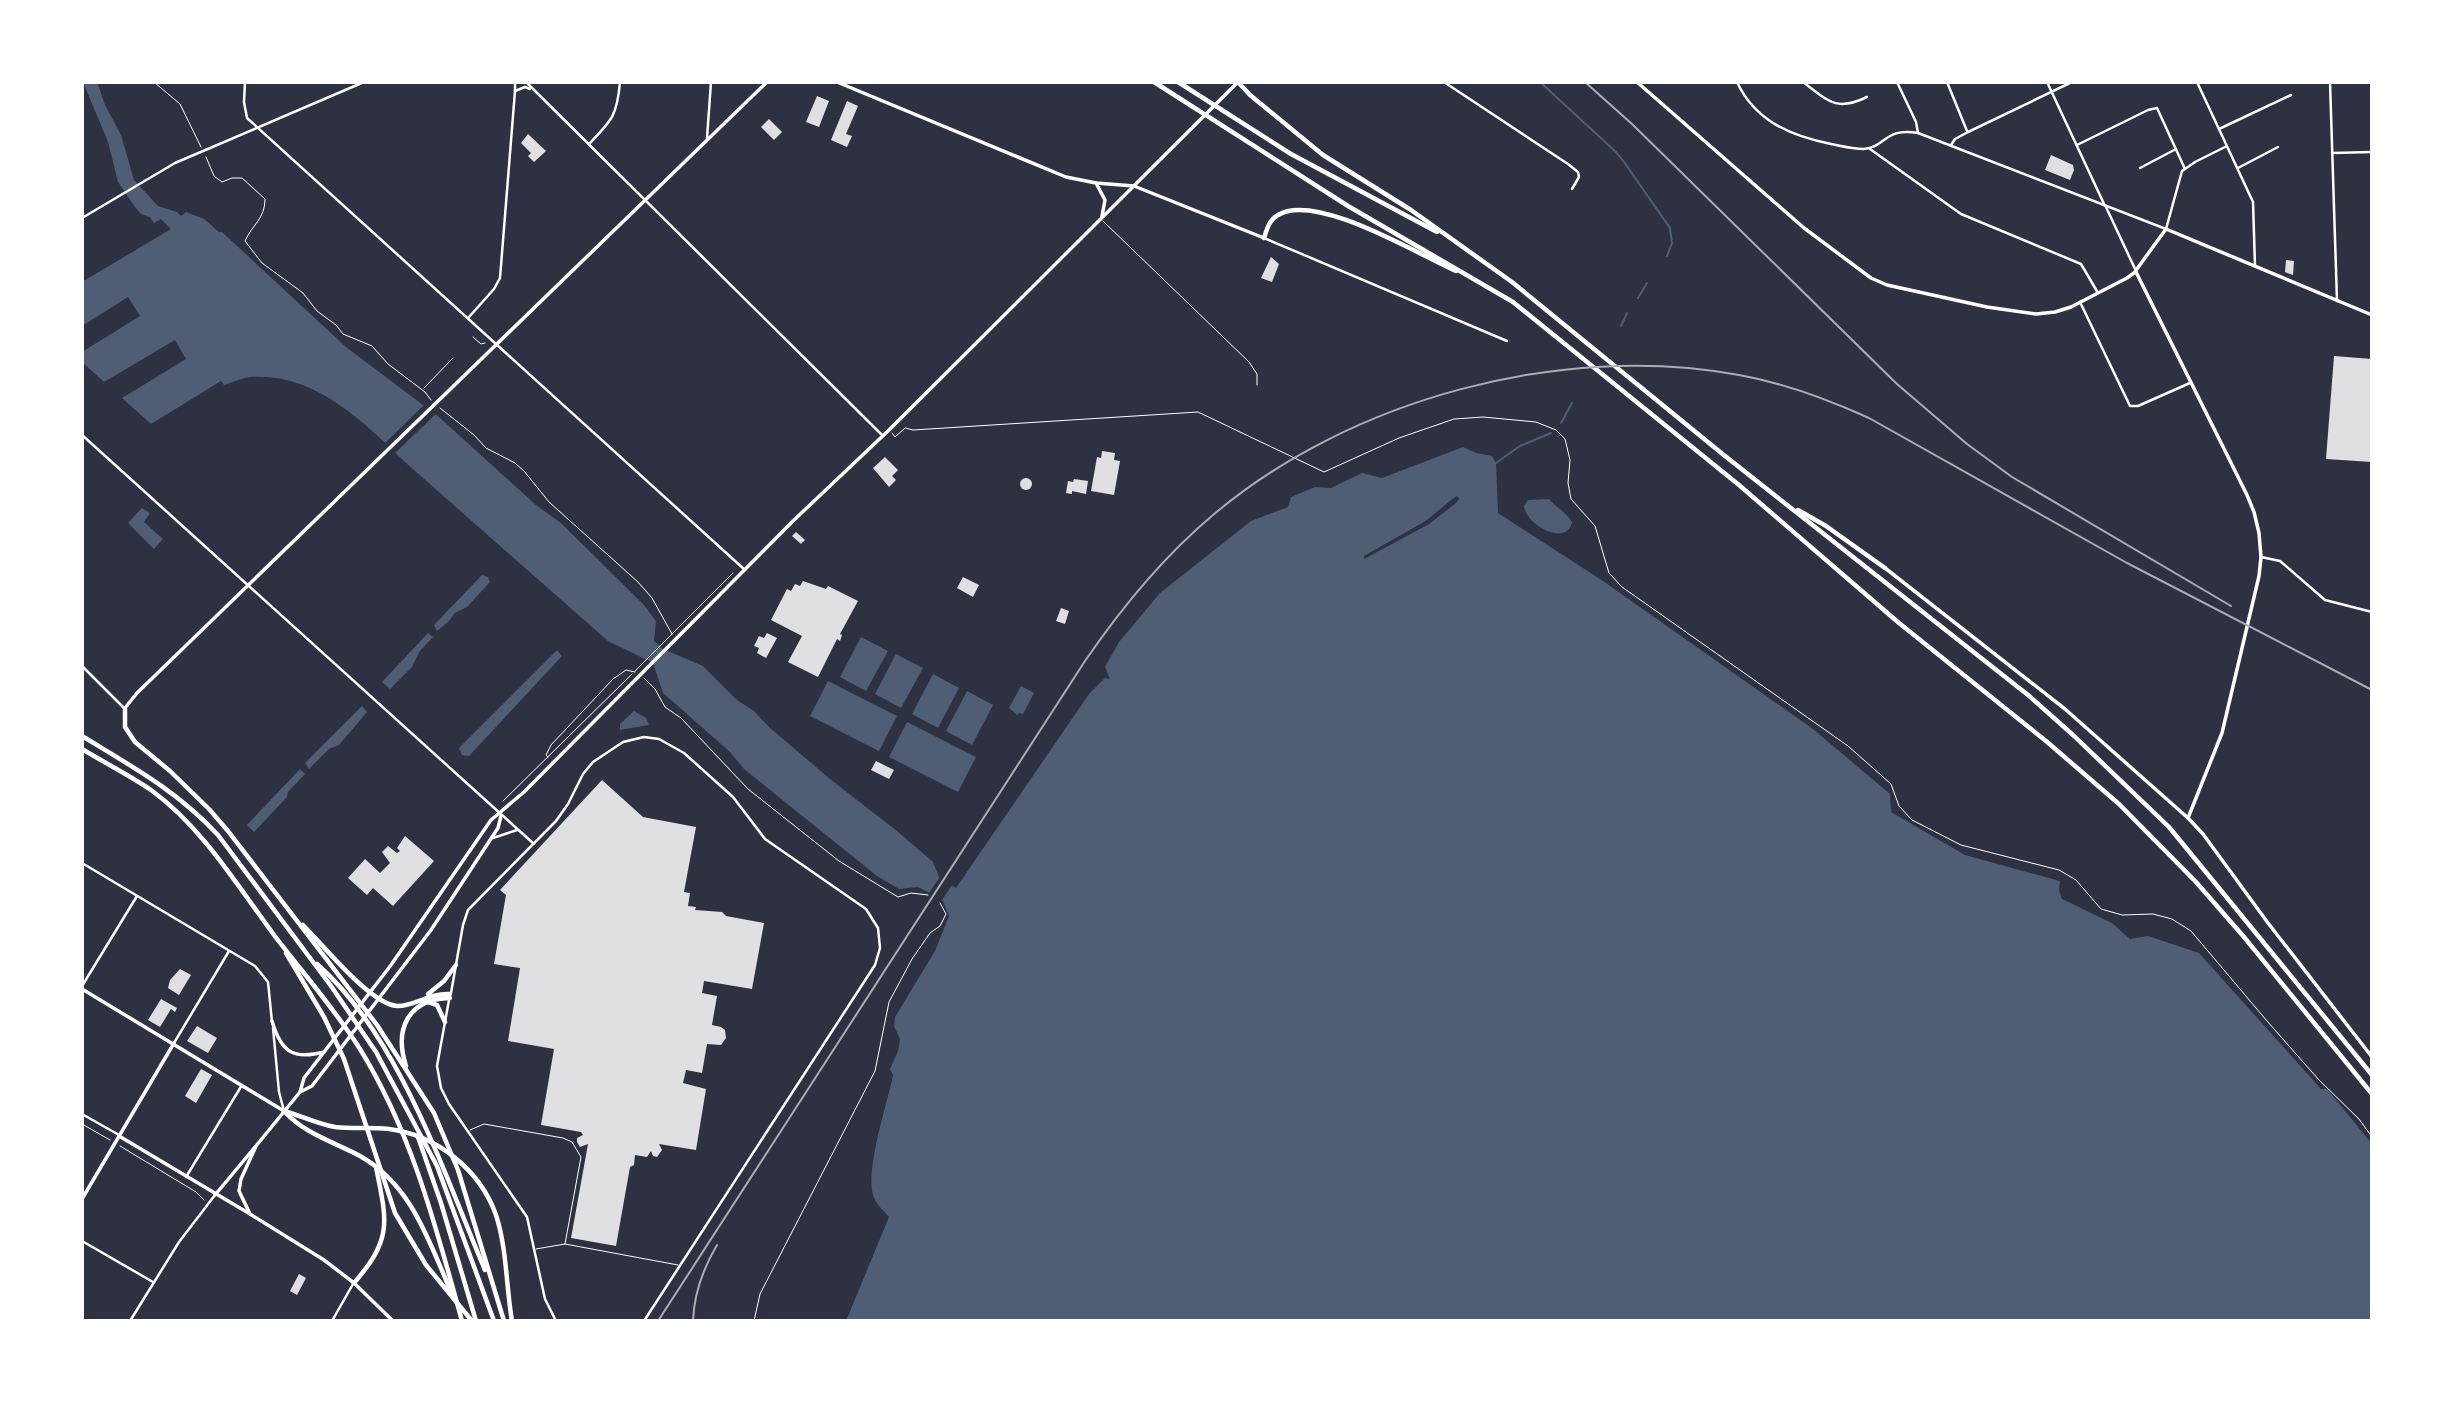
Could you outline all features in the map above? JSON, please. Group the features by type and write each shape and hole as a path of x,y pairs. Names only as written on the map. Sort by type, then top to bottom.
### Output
{"highway":[{"path":"1154,82 1348,206 1513,302 1739,485 1899,623 2046,741 2119,804 2220,909 2372,1094"},
{"path":"1178,82 1291,154 1456,243"},
{"path":"1238,82 1323,155 1411,210 1512,282 1646,393 2004,674 2115,774 2189,849 2372,1075"},
{"path":"1264,238 1270,222 1284,212 1305,209 1364,227 1478,280"},
{"path":"1783,500 1826,526 1885,568"},
{"path":"125,709 125,727 135,742 209,809 377,1025 434,1114 458,1170 496,1296"},
{"path":"82,736 153,779 203,819 218,835 310,958 376,1052 436,1166 494,1321"},
{"path":"82,749 150,790 177,812 208,847 282,946 311,980 352,1038 383,1091 412,1154 462,1321"},
{"path":"285,907 377,999 387,1005 398,1006 450,996"},
{"path":"282,946 324,1017 345,1059 387,1194 412,1243 474,1321"},
{"path":"310,958 347,996 384,1049 407,1090 426,1129 505,1321"},
{"path":"410,1077 402,1054 401,1036 410,1015 456,965"},
{"path":"424,1000 437,1005 445,1022"},
{"path":"399,1094 427,1158 474,1321"},
{"path":"284,1111 305,1129 359,1156 391,1179 405,1195 420,1222 459,1309"},
{"path":"284,1111 317,1123 351,1128 388,1129 425,1139 456,1158 476,1179 496,1215 512,1321"},
{"path":"354,1283 377,1255 385,1229 372,1145"}],"main road":[{"path":"125,709 137,693 248,583 767,82"},
{"path":"837,82 1075,180 1134,186 1264,238"},
{"path":"300,1092 304,1078 391,965 491,820 501,814 1238,82"},
{"path":"1637,82 1773,203 1871,278 1911,292 2021,313 2055,312 2127,278 2136,271 2166,229 2372,315"},
{"path":"1096,183 1105,200 1101,220"},
{"path":"2136,271 2254,512 2261,557 2258,582 2229,708 2216,751 2188,818"},
{"path":"1885,568 2065,709 2188,818 2203,834 2372,1057"},
{"path":"215,1195 300,1092 312,1086 433,926 498,828 501,814"},
{"path":"82,987 284,1111"},
{"path":"272,1021 286,1049 304,1055 326,1051"},
{"path":"82,1199 174,1043"},
{"path":"119,1136 324,1260 354,1283 394,1321"},
{"path":"250,1214 240,1198 239,1184 256,1146"}],"street":[{"path":"245,82 246,115 258,127 746,569"},
{"path":"82,218 140,183 203,151 364,82"},
{"path":"469,317 494,289 500,278 515,82"},
{"path":"526,82 882,435"},
{"path":"589,144 615,114 620,82"},
{"path":"707,139 711,82"},
{"path":"1444,82 1532,138 1578,172 1579,180 1572,189"},
{"path":"1737,82 1748,101 1760,113 1790,134 1851,148 1870,149 1961,214 2081,264 2098,293"},
{"path":"1803,82 1840,106 1867,97"},
{"path":"1897,82 1916,122 1918,133"},
{"path":"1947,82 1968,132"},
{"path":"2047,82 2136,271"},
{"path":"1951,145 1955,139 1968,132 2072,82"},
{"path":"2198,82 2253,202 2255,266"},
{"path":"2330,82 2337,301"},
{"path":"515,91 525,87 533,90"},
{"path":"2219,129 2291,95"},
{"path":"2077,145 2153,108 2159,111 2185,169"},
{"path":"1870,149 1893,133 1918,133 2166,229 2180,176 2185,169 2227,146"},
{"path":"2238,168 2278,147"},
{"path":"2140,168 2176,149"},
{"path":"2332,153 2372,152"},
{"path":"1264,238 1507,341"},
{"path":"2080,302 2132,407 2157,399 2190,383"},
{"path":"82,435 534,844"},
{"path":"2261,557 2280,561 2325,600 2372,612"},
{"path":"82,666 125,709"},
{"path":"556,1321 545,1298 527,1217 449,1104 438,1079 438,1066 468,910 563,813 583,774 593,762 623,742 644,737 659,739 684,753 733,797 765,839 858,901 878,928 880,948 876,965 645,1321"},
{"path":"490,839 518,830"},
{"path":"82,863 255,966 264,974 271,990 279,1092 284,1111"},
{"path":"82,987 137,896"},
{"path":"174,1043 229,951"},
{"path":"82,1064 82,1076"},
{"path":"186,1177 242,1085"},
{"path":"82,1114 119,1136"},
{"path":"130,1321 179,1242 215,1195"},
{"path":"82,1241 153,1282"},
{"path":"332,1321 354,1283"}],"lane":[{"path":"1101,220 1249,362 1257,374 1257,385"},
{"path":"468,1131 484,1124 563,1138 572,1142 581,1157 565,1244"},
{"path":"536,1249 565,1244 681,1265"}],"path":[{"path":"154,82 180,104 215,177 222,182 242,178 265,199 265,209 260,221 246,237 246,245 278,276 303,293 317,311 336,325 343,334 372,346 388,364 423,390 433,403 474,435 486,448 516,463 549,502 638,582 652,598 672,634"},
{"path":"473,337 482,345 491,337"},
{"path":"423,390 453,358"},
{"path":"889,429 895,437 905,428 913,430 1202,413 1324,472 1364,452 1454,419 1483,416 1527,420 1556,430 1564,439 1568,452 1568,491 1571,499 1595,526 1609,573 1622,587 1848,746 1891,784 1899,806 1912,820 1961,845 2059,870 2076,880 2101,908 2122,915 2153,914 2172,919 2191,931 2319,1080 2360,1119 2372,1137"},
{"path":"503,801 734,572"},
{"path":"548,757 546,755 551,745 613,678 626,670 635,672 648,682 665,707 681,718 748,789 839,861 898,897 911,893 928,895"},
{"path":"754,1321 760,1294 875,1071 889,1002 912,959 930,933 940,926 946,914 940,903"},
{"path":"82,1124 196,1192 209,1204"}],"water":[{"path":"83,82 97,82 105,105 121,135 134,180 158,206 181,216 186,212 204,219 222,232 346,347 439,417 536,505 561,523 644,605 656,621 654,641 663,649 703,666 737,700 754,711 830,779 933,862 939,877 956,888 1089,694 1105,678 1110,679 1105,667 1119,642 1160,593 1251,521 1288,507 1291,497 1315,487 1331,488 1362,473 1382,478 1463,447 1492,456 1496,463 1498,513 1603,581 1813,729 1890,794 1891,812 1965,855 2060,881 2062,899 2112,923 2130,939 2148,936 2199,953 2321,1089 2327,1089 2372,1144 2372,1321 846,1321 889,1217 875,1200 872,1175 877,1139 893,1075 890,1069 900,1039 894,1026 895,1017 935,951 949,916 943,901 918,887 899,889 877,876 744,769 730,752 663,693 653,663 608,641 336,402 295,382 250,377 224,385 221,381 151,424 122,398 186,359 175,340 104,382 82,362 82,352 140,316 128,297 82,326 82,282 171,229 161,219 154,223 135,207 118,182 108,142","holes":["1456,496 1429,524 1365,556 1426,521"]},
{"path":"1549,499 1572,522 1569,530 1555,533 1546,530 1538,526 1526,513 1524,506 1528,500"},
{"path":"142,508 150,513 144,522 163,539 154,549 128,523"},
{"path":"482,575 488,577 490,582 467,607 455,613 437,631 434,625"},
{"path":"428,633 433,637 420,651 412,667 390,689 382,682"},
{"path":"861,637 888,651 866,691 840,677"},
{"path":"557,650 562,656 469,756 462,755 459,748"},
{"path":"896,654 923,668 901,708 875,694"},
{"path":"933,674 959,688 938,728 912,714"},
{"path":"828,681 897,716 879,751 810,716"},
{"path":"1021,686 1034,693 1023,714 1017,715 1009,708"},
{"path":"967,691 993,705 972,745 946,731"},
{"path":"362,706 367,712 339,745 329,749 309,769 305,763"},
{"path":"634,711 646,718 649,725 620,730 620,724"},
{"path":"907,722 976,757 958,792 889,757"},
{"path":"300,769 305,774 254,832 247,825"}],"pier":[{"path":"426,403 438,412 393,455 383,445"},
{"path":"1457,496 1459,499 1456,503 1429,524 1364,559 1364,556 1426,521"},
{"path":"940,877 952,885 940,903 927,896"}],"building":[{"path":"817,96 829,101 819,127 806,122"},
{"path":"847,101 858,106 846,134 852,136 847,147 831,140"},
{"path":"769,119 782,132 774,140 761,127"},
{"path":"528,134 546,151 534,162 528,156 531,153 521,143"},
{"path":"2051,155 2073,165 2070,180 2045,170"},
{"path":"1271,257 1279,264 1272,282 1261,278"},
{"path":"2286,260 2294,261 2293,275 2285,272"},
{"path":"2334,356 2372,359 2372,462 2326,459"},
{"path":"1102,451 1115,453 1114,460 1120,461 1114,495 1091,491 1097,457 1101,458"},
{"path":"885,457 898,470 892,476 896,480 889,487 873,468"},
{"path":"1026,478 1032,484 1026,490 1020,484"},
{"path":"1074,479 1088,481 1086,494 1072,491 1072,494 1066,493 1068,481 1073,482"},
{"path":"796,532 805,540 801,544 792,536"},
{"path":"963,577 979,585 973,597 957,588"},
{"path":"803,581 826,589 828,586 858,601 840,634 840,641 837,639 818,677 788,662 802,636 771,620 787,589 791,591 795,584 800,586"},
{"path":"1061,608 1069,611 1065,624 1056,621"},
{"path":"767,633 777,638 766,658 757,653 759,648 754,646 759,636 764,638"},
{"path":"876,761 894,770 889,779 871,770"},
{"path":"602,780 643,817 696,827 684,892 690,893 688,906 696,907 695,910 722,912 726,916 764,923 752,989 704,981 702,993 717,996 712,1025 725,1030 726,1038 721,1045 707,1044 702,1073 686,1070 683,1083 706,1089 696,1150 659,1144 662,1150 657,1157 653,1156 651,1151 647,1157 635,1155 634,1165 630,1167 616,1246 571,1238 588,1144 580,1147 577,1142 577,1138 583,1135 581,1132 541,1125 554,1049 508,1041 520,968 494,964 506,895 500,890"},
{"path":"405,836 434,861 393,906 373,888 367,895 348,878 365,859 380,873 390,863 382,852 388,846 397,853 400,851 397,848"},
{"path":"180,969 191,975 179,995 168,988 170,980"},
{"path":"161,999 177,1008 175,1012 171,1009 160,1027 148,1020"},
{"path":"197,1026 217,1038 208,1053 187,1041"},
{"path":"201,1069 212,1075 196,1103 185,1096"},
{"path":"299,1274 306,1278 297,1295 290,1291"}],"waterway":[{"path":"1540,82 1624,162 1670,228 1672,243 1667,256"},
{"path":"1638,298 1647,283"},
{"path":"1621,326 1627,313"},
{"path":"1561,423 1572,403"},
{"path":"1496,463 1520,446 1551,433"}],"railway":[{"path":"1585,82 1632,124 1897,384 1967,444 2012,477 2231,606"},
{"path":"658,1321 1085,661 1129,602 1160,565 1195,531 1268,474 1328,440 1393,411 1461,389 1531,374 1601,367 1671,367 1772,382 1869,418 2127,563 2372,690"},
{"path":"693,1321 700,1281 717,1245"}]}
